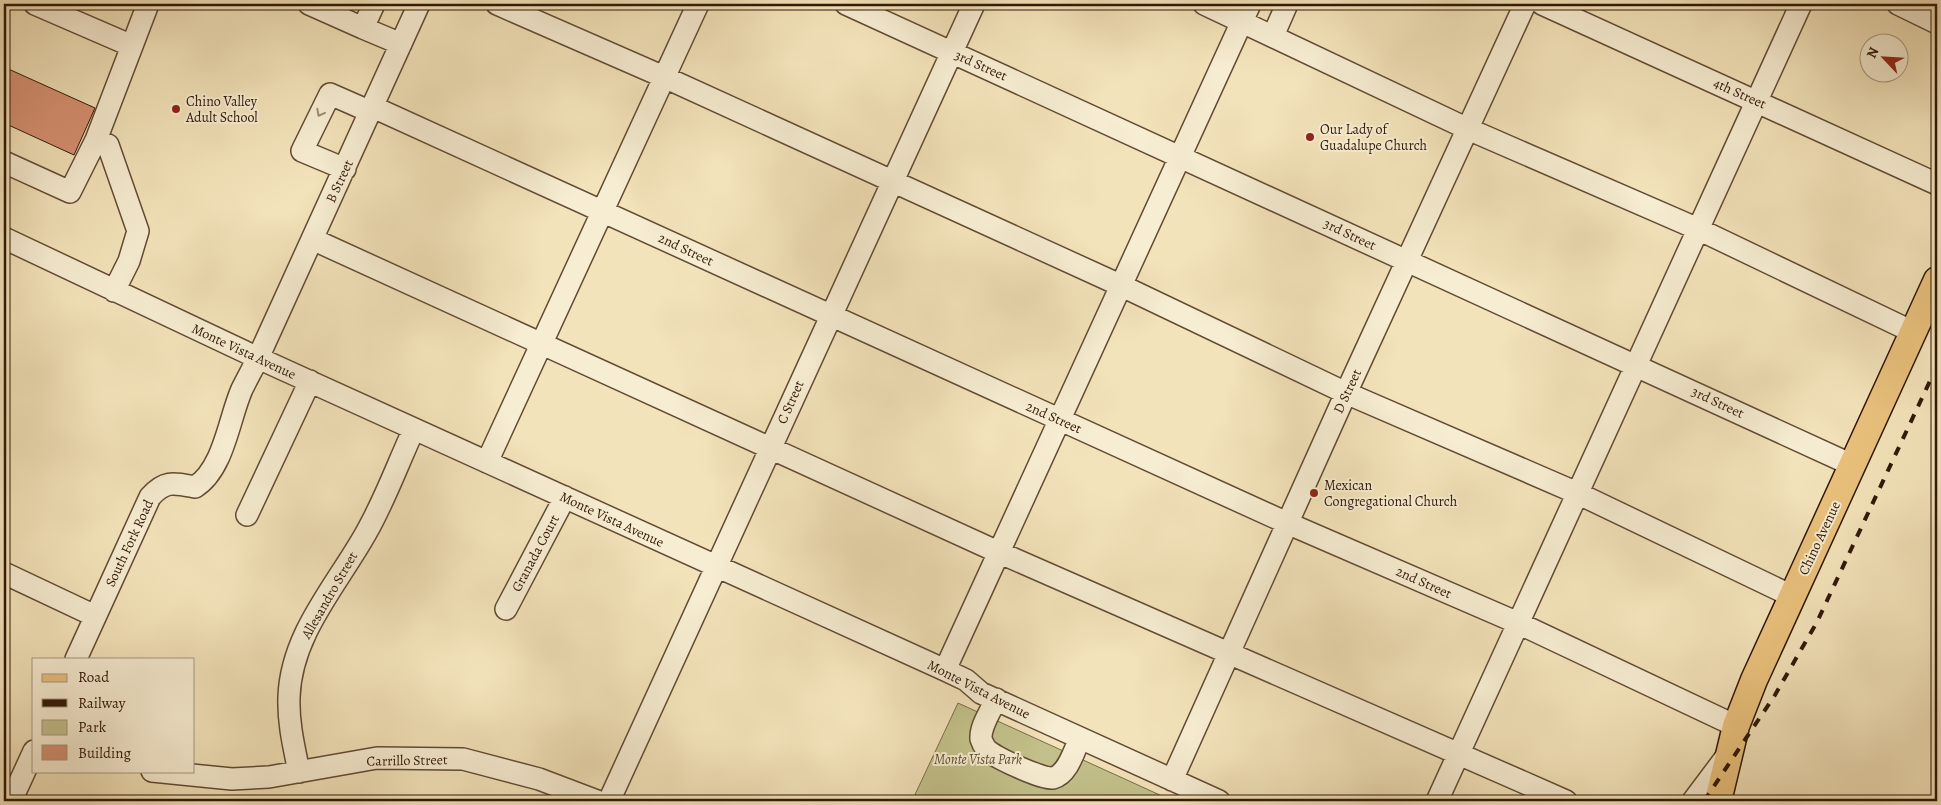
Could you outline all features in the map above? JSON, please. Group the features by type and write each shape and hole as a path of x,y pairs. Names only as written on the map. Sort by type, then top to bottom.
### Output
{"main road":[{"name":"Chino Avenue","path":"1718,801 1736,726 1792,596 1937,280"}],"street":[{"path":"35,4 132,46"},
{"path":"4,162 70,192 96,140 148,4"},
{"path":"309,4 401,44"},
{"path":"363,28 374,4"},
{"name":"B Street","path":"258,358 420,4"},
{"path":"497,4 664,77 1122,286 1346,393 1577,493 1792,596"},
{"path":"487,462 601,210 698,4"},
{"name":"3rd Street","path":"846,4 1636,364 1852,465"},
{"name":"C Street","path":"609,801 974,4"},
{"path":"1204,4 1247,12 1273,36 1468,129 1698,229 1914,332"},
{"path":"1273,36 1287,4"},
{"name":"D Street","path":"1172,780 1346,393 1525,4"},
{"name":"4th Street","path":"1542,4 1937,184"},
{"path":"1437,801 1800,4"},
{"path":"1898,4 1937,22"},
{"path":"945,670 1058,419 1122,286 1247,12"},
{"name":"2nd Street","path":"344,169 302,151 330,94 372,110 601,210 1287,523 1518,623 1736,726"},
{"path":"96,140 108,145 138,231 128,261 114,291"},
{"name":"Monte Vista Avenue","path":"4,238 258,358 945,670 966,680 981,693 1219,801"},
{"path":"312,239 998,552 1566,801"},
{"name":"South Fork Road","path":"76,658 150,497 158,488 168,483 195,487 210,474 231,428 242,390 258,358"},
{"path":"247,515 310,381"},
{"name":"Allesandro Street","path":"299,772 289,722 289,695 300,646 309,624 367,532 414,429"},
{"name":"Granada Court","path":"506,609 565,497"},
{"path":"4,573 95,616"},
{"path":"996,699 982,731 981,741 986,749 995,755 1034,773 1052,778 1062,774 1080,738"},
{"path":"11,801 32,755"},
{"path":"1694,801 1728,756"},
{"name":"Carrillo Street","path":"162,772 232,779 299,772 377,758 462,759 539,779 597,801"}],"green space":[{"name":"Monte Vista Park","path":"958,703 1173,801 912,801"}],"building":[{"path":"4,67 95,108 74,155 4,123"}],"railway":[{"path":"1704,801 1775,695 1817,622 1937,366"}],"place":[{"name":"Chino Valley Adult School","path":"176,109"},
{"name":"Our Lady of Guadalupe Church","path":"1310,137"},
{"name":"Mexican Congregational Church","path":"1314,493"}]}
